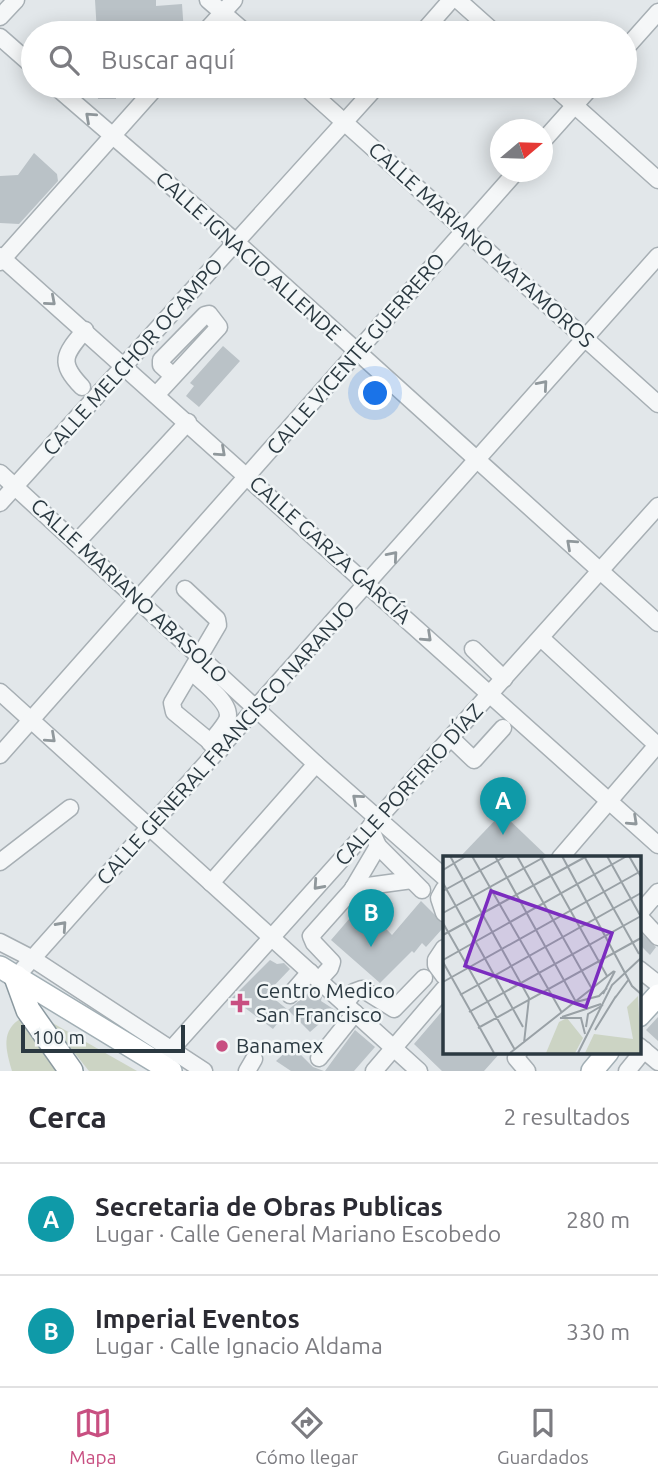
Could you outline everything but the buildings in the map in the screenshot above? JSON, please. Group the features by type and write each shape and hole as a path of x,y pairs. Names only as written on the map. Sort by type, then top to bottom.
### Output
{"highway":[{"path":"8,972 28,1010 71,1071"}],"main road":[{"path":"8,972 167,1061"},
{"path":"640,1015 658,995"},
{"path":"592,1071 606,1054"}],"street":[{"path":"0,18 16,0"},
{"path":"208,0 228,6 238,21"},
{"path":"433,21 451,0"},
{"path":"458,0 482,21"},
{"path":"215,21 228,6"},
{"path":"637,36 658,12"},
{"path":"0,37 21,55"},
{"name":"CALLE IGNACIO ALLENDE","path":"69,98 237,243 658,623"},
{"path":"1,258 146,98"},
{"name":"CALLE MARIANO MATAMOROS","path":"318,98 658,404"},
{"name":"CALLE MELCHOR OCAMPO","path":"0,503 366,98"},
{"path":"567,98 658,180"},
{"path":"553,130 581,98"},
{"name":"CALLE VICENTE GUERRERO","path":"0,755 507,182"},
{"name":"CALLE GENERAL FRANCISCO NARANJO","path":"8,972 33,958 150,828 215,747 257,709 658,256"},
{"name":"CALLE GARZA GARCÍA","path":"1,258 126,366 489,696 658,845"},
{"path":"157,394 219,325 208,314 198,322 180,306"},
{"path":"82,387 65,365 66,356 85,330"},
{"path":"77,542 188,422"},
{"name":"CALLE MARIANO ABASOLO","path":"0,473 139,598 374,822 443,876"},
{"name":"CALLE PORFIRIO DÍAZ","path":"167,1061 272,937 658,506"},
{"path":"185,589 217,619 218,625 173,704 174,712 215,747 228,719 228,713 225,705 192,672"},
{"path":"541,638 657,744 562,856"},
{"path":"472,649 504,679"},
{"path":"0,692 419,1071"},
{"path":"451,738 474,760 503,729"},
{"path":"211,883 316,764"},
{"path":"0,862 71,808"},
{"path":"353,888 417,885 378,846 374,822"},
{"path":"290,995 314,976 330,968 332,962 314,943 312,936 353,888 378,846"},
{"path":"443,891 439,898 443,911"},
{"path":"640,914 658,892"},
{"path":"640,916 658,937"},
{"path":"0,942 33,958 167,1061 204,1071"},
{"path":"443,950 436,960 436,965 443,974"},
{"path":"640,970 658,984"},
{"path":"318,1058 350,1009 354,992 362,989 394,1009 424,978"},
{"path":"374,1071 443,990"},
{"path":"641,1048 658,1062"},
{"path":"518,1054 516,1058 527,1071"},
{"path":"627,1071 637,1054"}],"green space":[{"path":"22,1018 61,1071 12,1071 6,1041 10,1028"},
{"path":"49,1021 137,1071 89,1071"}],"place":[{"name":"Secretaria de Obras Publicas","path":"503,835"},
{"name":"Imperial Eventos","path":"371,947"},
{"name":"Centro Medico San Francisco","path":"240,1003"},
{"name":"Banamex","path":"222,1046"}]}
